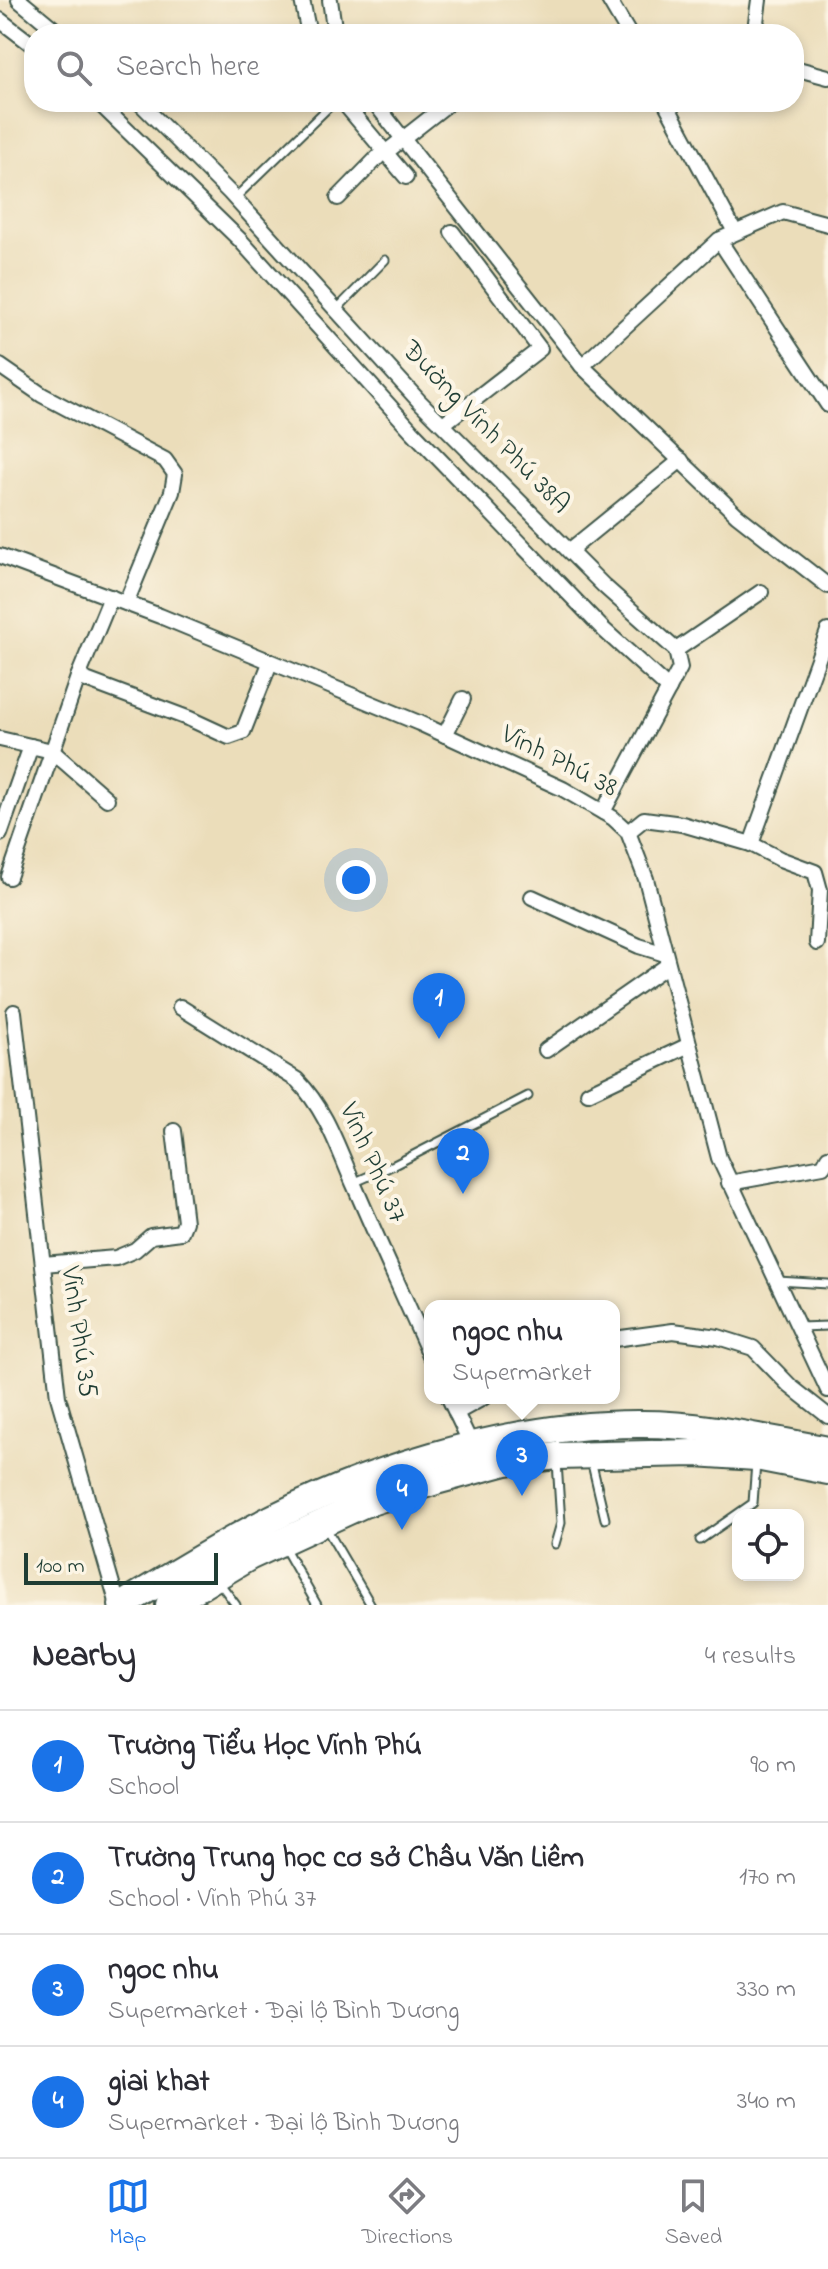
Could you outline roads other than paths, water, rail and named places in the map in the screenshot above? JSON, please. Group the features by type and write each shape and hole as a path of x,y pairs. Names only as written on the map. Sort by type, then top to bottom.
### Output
{"highway":[{"path":"120,1605 238,1536 360,1480 478,1457 544,1448 610,1424 674,1425 828,1450"},
{"path":"544,1448 589,1454 695,1453 756,1457 828,1471"},
{"path":"169,1605 249,1557 364,1504 478,1457"}],"street":[{"path":"19,0 48,24"},
{"path":"302,0 307,24"},
{"path":"330,0 334,24"},
{"path":"609,0 623,24"},
{"path":"757,24 759,0"},
{"path":"0,20 24,38"},
{"path":"804,71 828,77"},
{"path":"108,112 240,240 433,453 604,630 669,689"},
{"name":"Đường Vĩnh Phú 38A","path":"149,112 235,198 443,424 569,551 676,650"},
{"path":"354,112 392,146 582,366 737,515 828,586"},
{"path":"378,112 406,177"},
{"path":"338,198 392,146 437,112"},
{"path":"670,112 735,232"},
{"path":"582,366 719,240 783,212 828,224"},
{"path":"443,424 540,349 452,232"},
{"path":"719,240 828,405"},
{"path":"0,366 42,395 165,460 175,474 172,492 126,603"},
{"path":"569,551 681,460"},
{"name":"Vĩnh Phú 38","path":"0,556 126,603 445,735 563,789 603,812 628,832 646,879 719,1158 828,1390"},
{"path":"603,812 680,668 676,650 761,592"},
{"path":"9,877 78,677 111,597"},
{"path":"751,844 828,631"},
{"path":"78,677 229,737 243,732 270,663"},
{"path":"445,735 463,699"},
{"path":"0,739 52,751 107,799"},
{"path":"0,834 31,746"},
{"path":"628,832 644,819 682,824 751,844 815,872 820,890 817,943"},
{"path":"532,897 667,960 546,1050"},
{"name":"Vĩnh Phú 37","path":"180,1007 297,1080 311,1094 338,1145 424,1342"},
{"name":"Vĩnh Phú 35","path":"14,1012 58,1397 120,1605"},
{"path":"588,1093 689,1045"},
{"path":"43,1264 116,1258 135,1250 151,1236 181,1232 185,1222 174,1131"},
{"path":"729,1183 823,1166 828,1157"},
{"path":"620,1338 673,1331 718,1337 753,1348 790,1386 828,1416"},
{"path":"452,1404 478,1457"},
{"path":"456,1413 472,1404"}],"lane":[{"path":"235,198 324,112"},
{"path":"337,309 385,260"},
{"path":"353,1183 528,1096"},
{"path":"778,1281 828,1284"},
{"path":"799,1327 828,1326"},
{"path":"544,1448 561,1523 555,1544"},
{"path":"589,1454 605,1519"},
{"path":"700,1540 753,1503 756,1457"},
{"path":"323,1523 371,1605"},
{"path":"281,1542 317,1605"},
{"path":"216,1577 236,1605"}],"place":[{"name":"Trường Tiểu Học Vĩnh Phú","path":"439,1039"},
{"name":"Trường Trung học cơ sở Châu Văn Liêm","path":"463,1194"},
{"name":"ngoc nhu","path":"522,1496"},
{"name":"giai khat","path":"402,1530"}]}
